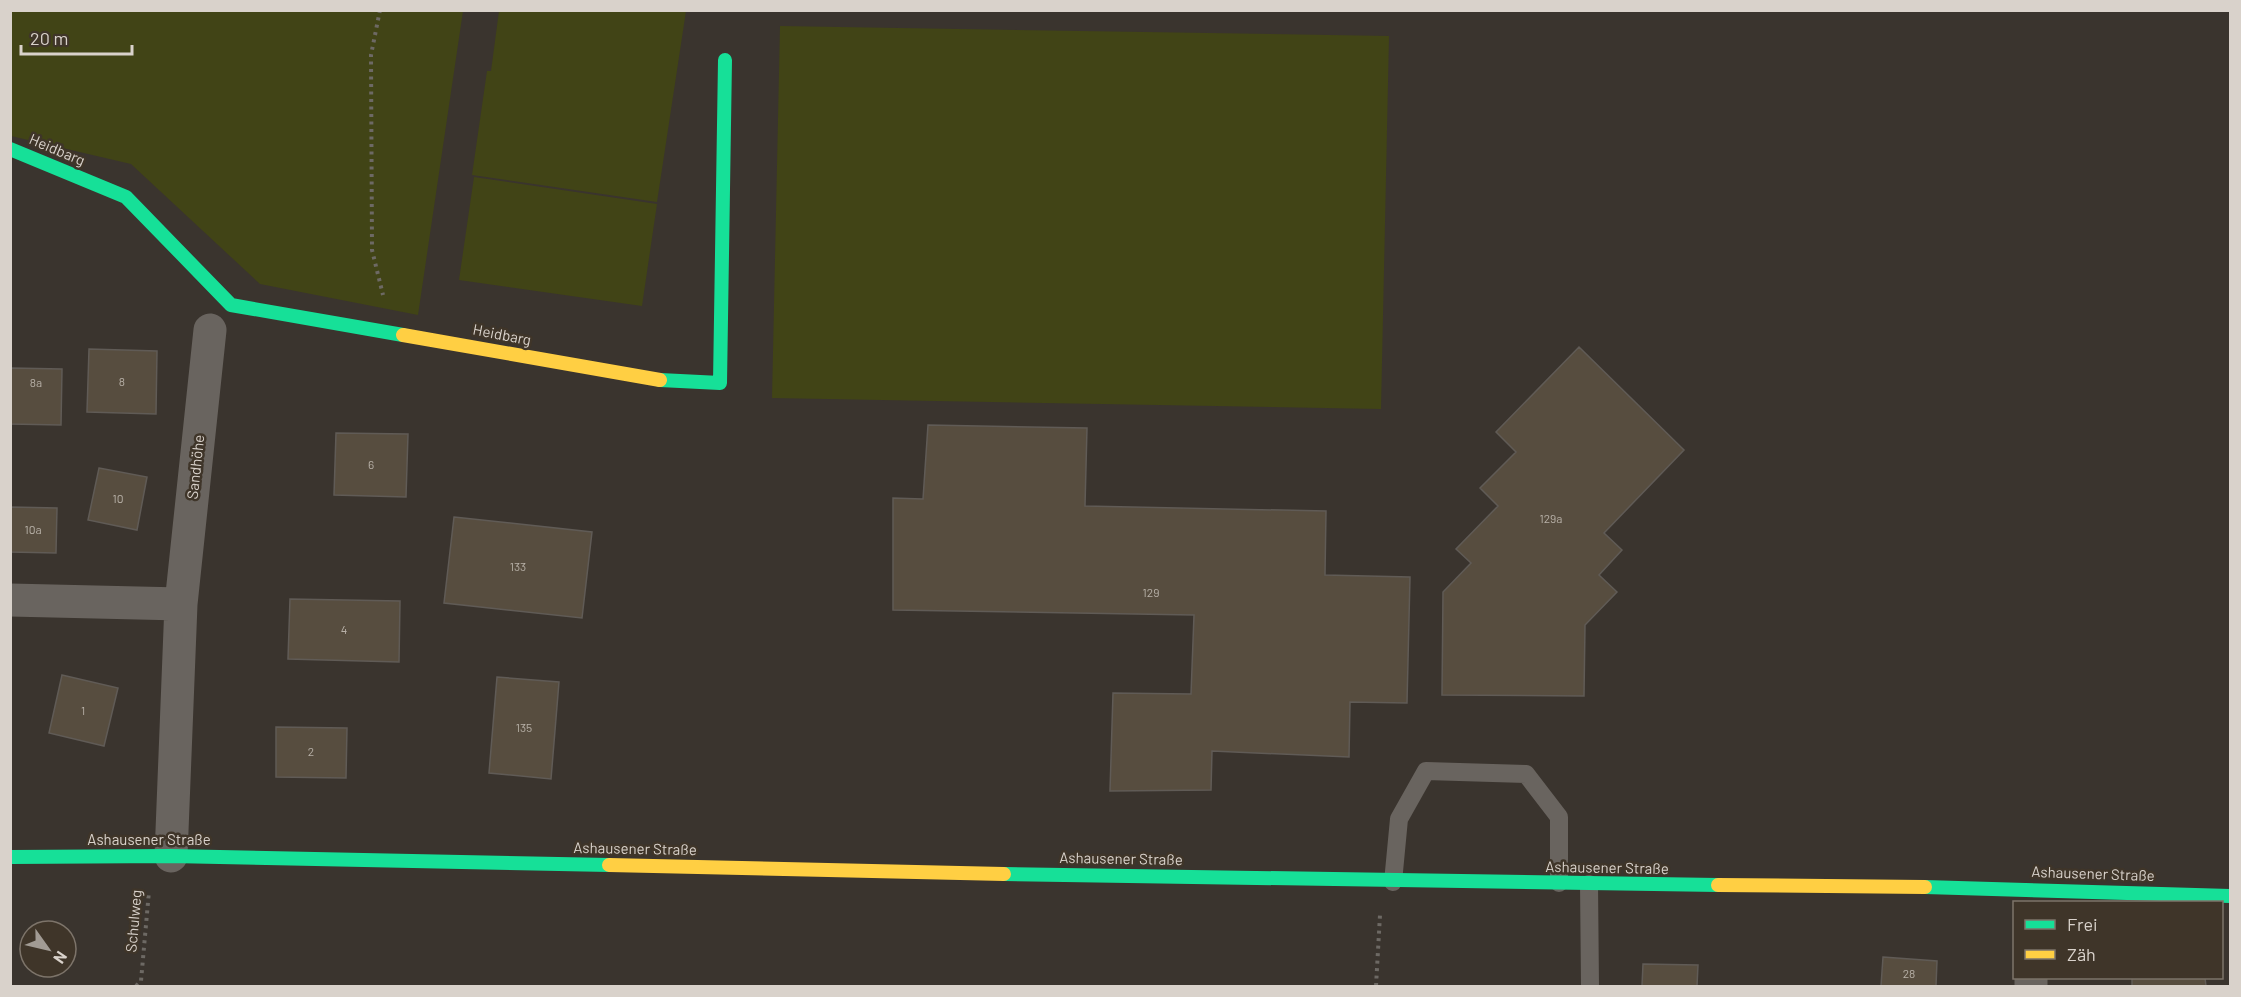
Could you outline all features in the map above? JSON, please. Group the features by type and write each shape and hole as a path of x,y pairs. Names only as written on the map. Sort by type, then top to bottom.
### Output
{"street":[{"name":"Heidbarg","path":"10,149 126,197 231,305 668,381 720,383 725,60"},
{"name":"Sandhöhe","path":"161,856 181,604 210,330"},
{"path":"10,600 181,604"},
{"name":"Ashausener Straße","path":"10,857 161,856 1388,882 1559,883 2029,895 2230,896"}],"lane":[{"path":"1388,882 1399,819 1426,771 1526,774 1559,817 1559,883"},
{"path":"1589,884 1590,987"}],"path":[{"path":"380,10 371,55 372,250 391,331"},
{"name":"Schulweg","path":"136,987 141,981 161,856"},
{"path":"1376,987 1388,882"}],"green space":[{"path":"11,11 463,11 418,315 260,284 131,164 11,136"},
{"path":"499,11 686,11 657,202 472,175 487,71 491,71"},
{"path":"780,26 1389,36 1381,409 772,398"},
{"path":"474,177 657,204 642,306 459,280"}],"building":[{"path":"1579,347 1684,450 1604,533 1622,550 1599,575 1617,592 1585,625 1584,696 1442,695 1443,592 1471,563 1456,549 1498,506 1480,488 1516,452 1496,432"},
{"path":"89,349 157,351 156,414 87,412"},
{"path":"11,368 62,369 61,425 10,424"},
{"path":"928,425 1087,428 1085,506 1326,511 1325,575 1410,577 1407,703 1350,702 1349,757 1212,751 1211,790 1110,791 1113,693 1191,694 1194,615 893,610 893,498 923,499"},
{"path":"336,433 408,434 406,497 334,495"},
{"path":"99,468 147,477 137,530 88,520"},
{"path":"10,507 57,508 56,553 10,552"},
{"path":"454,517 592,532 582,618 444,603"},
{"path":"290,599 400,601 399,662 288,659"},
{"path":"62,675 118,688 104,746 49,733"},
{"path":"497,677 559,682 551,779 489,773"},
{"path":"276,727 347,728 346,778 276,777"},
{"path":"1883,957 1937,961 1936,986 1881,986"},
{"path":"1643,964 1698,965 1697,986 1642,986"},
{"path":"2132,979 2205,979 2206,986 2132,986"}],"traffic: fast":[{"path":"660,380 720,383 725,60"},
{"path":"10,149 126,197 231,305 403,335"},
{"path":"10,857 171,856 609,865"},
{"path":"1004,874 1718,885"},
{"path":"1925,887 2230,896"}],"traffic: slow":[{"path":"403,335 660,380"},
{"path":"609,865 1004,874"},
{"path":"1718,885 1925,887"}]}
